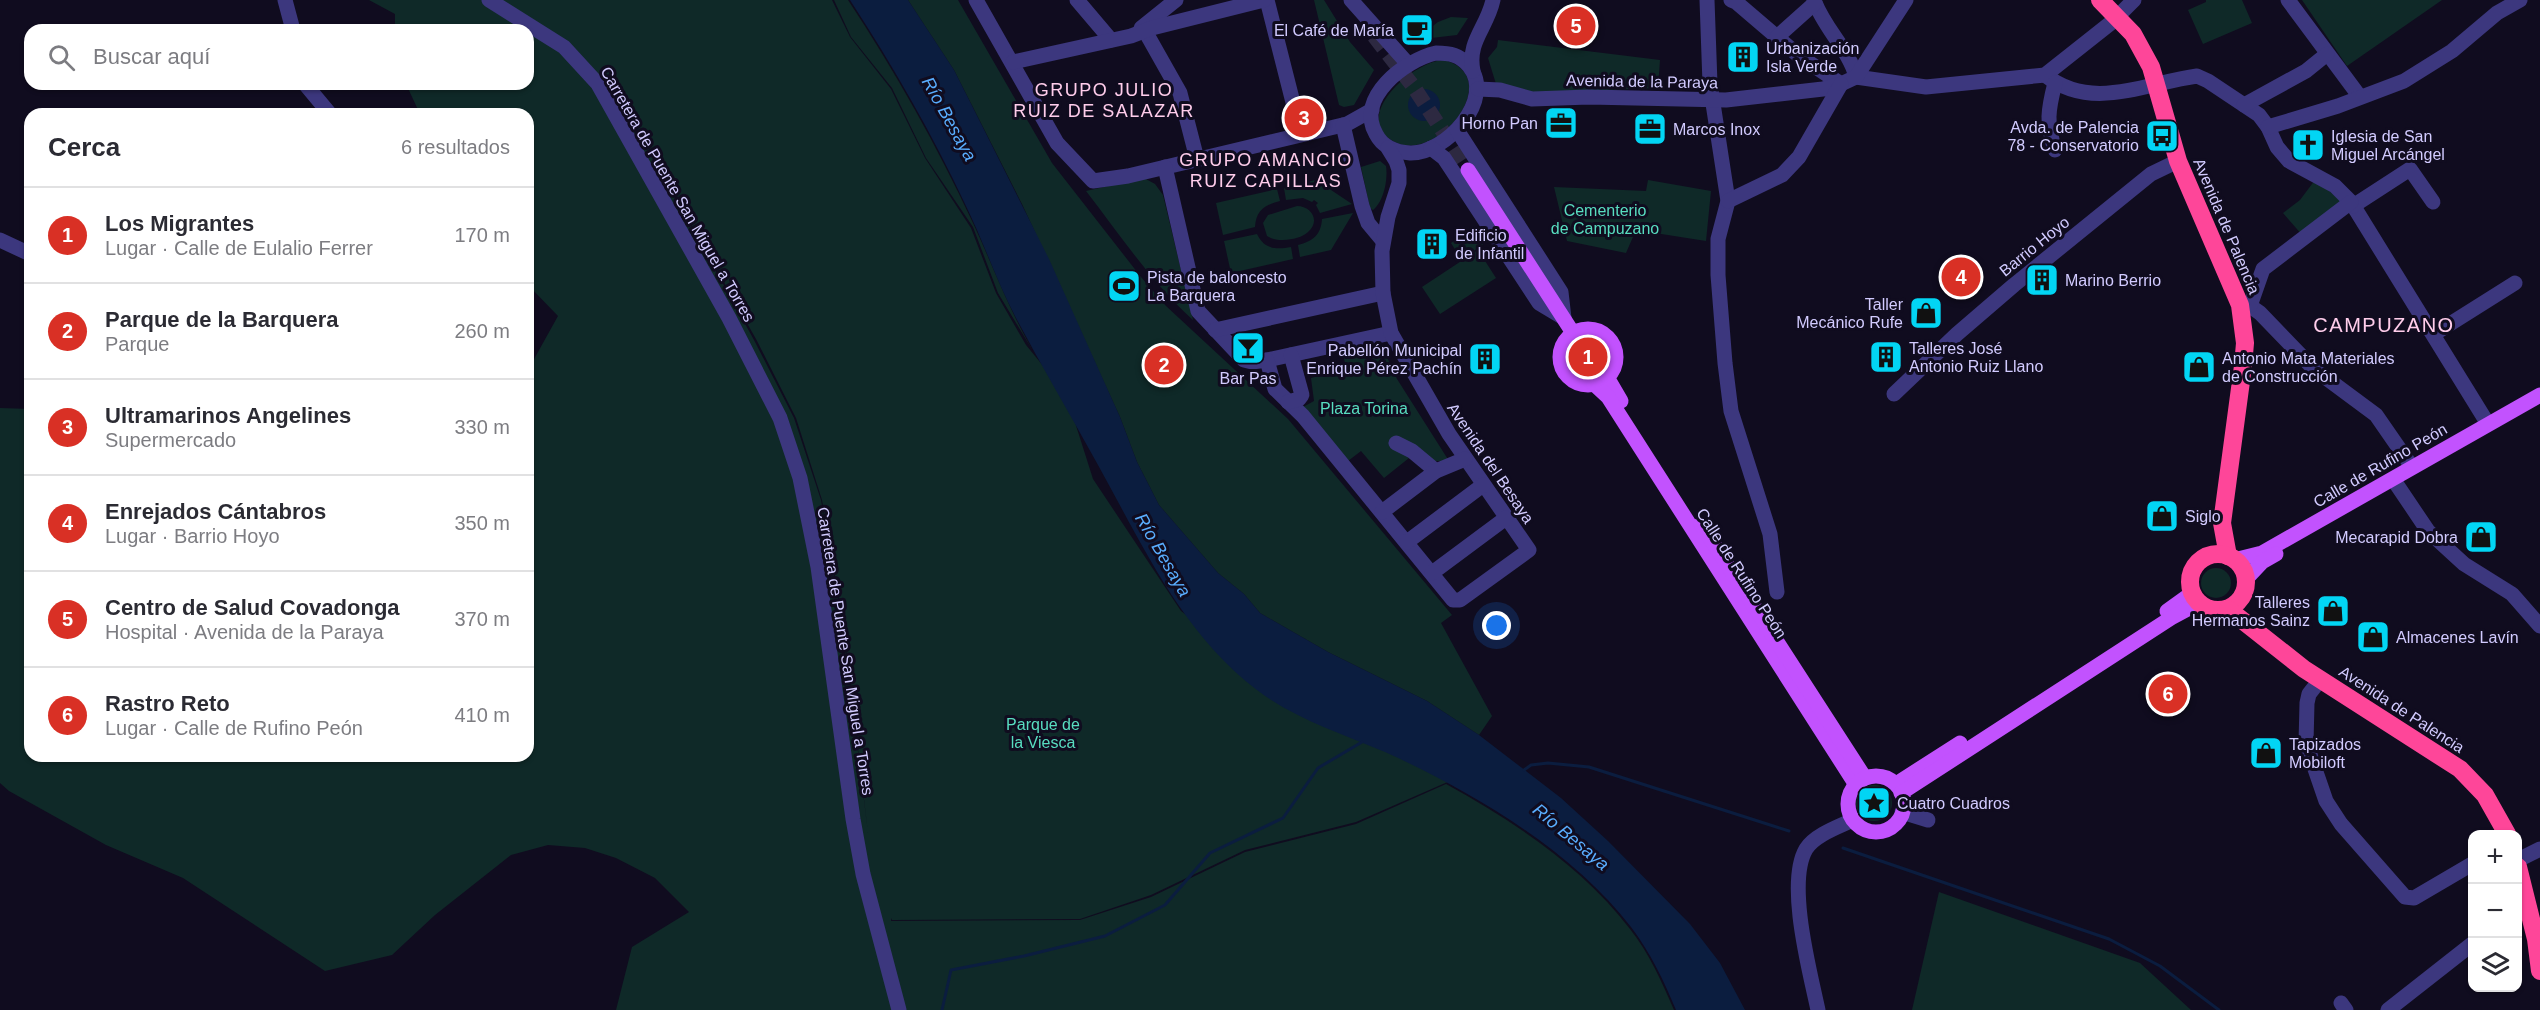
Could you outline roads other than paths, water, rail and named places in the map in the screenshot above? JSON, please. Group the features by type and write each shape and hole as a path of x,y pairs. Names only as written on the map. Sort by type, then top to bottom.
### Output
{"highway":[{"name":"Avenida de Palencia","path":"2100,0 2118,16 2147,57 2178,161 2245,306 2243,366 2222,523 2209,555"},
{"name":"Avenida de Palencia","path":"2222,523 2231,558"},
{"path":"2209,555 2231,558 2244,572 2246,579 2234,604 2213,610 2195,598 2191,575 2201,560 2209,555"},
{"name":"Avenida de Palencia","path":"2234,604 2259,633 2288,658 2460,769 2485,795 2505,830"},
{"path":"2519,884 2524,922 2538,940 2540,971"}],"main road":[{"path":"1468,170 1573,333"},
{"path":"1591,329 1608,337 1614,348 1616,360 1601,381 1578,384 1568,377 1562,368 1559,357 1562,346 1573,333 1591,329"},
{"name":"Calle de Rufino Peón","path":"1601,381 1608,397 1861,782"},
{"name":"Calle de Rufino Peón","path":"2231,558 2262,553 2540,395"},
{"name":"Calle de Rufino Peón","path":"2246,579 2266,560 2540,404"},
{"path":"1899,789 2195,598"},
{"path":"1880,776 1899,789 1902,812 1893,825 1882,831 1866,830 1853,820 1848,805 1850,794 1861,782 1880,776"}],"street":[{"path":"285,0 291,24"},
{"name":"Carretera de Puente San Miguel a Torres","path":"489,0 527,24"},
{"path":"976,0 1057,143 1093,181 1345,125 1372,110"},
{"path":"1138,33 1177,0 1192,18"},
{"path":"1013,62 1265,0 1301,134"},
{"path":"1351,0 1408,64"},
{"path":"1476,38 1450,53 1430,55 1408,64 1385,85 1370,116 1380,142 1400,152 1415,153 1431,148 1457,130 1473,106 1478,89 1471,54 1494,0"},
{"path":"1707,0 1713,100 1728,201 1718,239 1718,275 1731,411 1770,534 1777,592"},
{"path":"1728,201 1782,175 1799,157 1841,84 1809,63 1731,0"},
{"path":"1856,77 1906,0"},
{"path":"2055,150 2049,131 2047,111 2050,79 2134,0"},
{"path":"2288,0 2360,97"},
{"path":"2268,127 2338,106 2396,85 2440,60 2497,13 2520,0"},
{"path":"1084,2 1111,39"},
{"path":"1777,37 1815,2 1837,43 1853,65 1856,77"},
{"name":"Carretera de Puente San Miguel a Torres","path":"534,28 564,47 598,84 729,318 780,418 800,478 818,567 853,819 863,874 899,1010"},
{"path":"1138,33 1180,93 1197,159"},
{"path":"1450,53 1464,60 1473,71"},
{"path":"2244,105 2306,71 2327,54"},
{"path":"1856,77 1926,87 2050,79 2085,94 2114,94 2198,76 2259,115 2268,127 2277,147 2289,161 2335,186 2352,204 2488,424"},
{"name":"Avenida de la Paraya","path":"1478,89 1500,90 1532,99 1589,97 1713,100 1791,93 1841,84 1856,77"},
{"path":"310,90 325,108"},
{"path":"1345,125 1374,131"},
{"path":"1345,125 1365,214 1368,223 1383,241"},
{"path":"1457,130 1561,292 1564,318"},
{"path":"1388,148 1398,165 1399,183"},
{"path":"1431,148 1444,158 1539,303 1564,318"},
{"path":"1399,183 1415,153"},
{"name":"Barrio Hoyo","path":"1894,394 1957,334 2014,285 2151,174 2178,161"},
{"path":"1165,166 1198,311 1244,360 1252,362 1267,360 1391,333"},
{"path":"2412,467 2376,415 2328,380 2260,313 2245,306 2263,269 2352,204 2410,169 2433,202"},
{"name":"Avenida del Besaya","path":"1399,183 1383,241 1383,293 1391,333 1408,366 1465,459 1529,550 1461,600 1453,600 1432,573"},
{"path":"0,240 24,251"},
{"path":"2434,334 2515,283"},
{"path":"1215,330 1383,293"},
{"path":"1288,402 1299,399 1302,394 1291,355"},
{"path":"1267,360 1275,389 1303,416 1432,573 1506,518"},
{"path":"1396,443 1412,450 1436,471"},
{"path":"1382,512 1436,471 1465,459"},
{"path":"1407,542 1483,485"},
{"path":"2397,485 2428,531 2464,564 2512,594 2540,626"},
{"path":"2320,680 2309,694 2307,703 2307,743 2326,801 2341,824 2405,897 2414,898 2468,866"},
{"path":"1902,812 1928,820"},
{"path":"1818,1010 1799,906 1801,862 1812,842 1853,820"},
{"path":"2522,858 2540,849"},
{"path":"2388,1010 2468,947"}],"water":[{"name":"Río Besaya","path":"850,0 908,0 954,70 1049,259 1120,417 1137,462 1159,505 1218,573 1244,594 1260,613 1328,652 1427,701 1479,735 1561,798 1608,841 1690,924 1720,963 1745,1010 1676,1010 1656,967 1631,927 1607,899 1550,848 1485,804 1451,785 1385,752 1303,717 1272,700 1230,667 1207,642 1186,615 1148,557 1016,318 966,206 926,127 897,75"},
{"path":"1424,89 1435,94 1440,105 1435,116 1424,121 1413,116 1408,105 1413,94"}],"waterway":[{"path":"942,1010 951,970 1024,956 1105,936 1165,905 1210,853 1283,818 1318,768 1362,742"},
{"path":"1524,770 1531,765 1548,763 1589,767 1789,831"},
{"path":"1843,848 2109,939 2160,966 2219,1010"}],"tunnel":[{"path":"1374,36 1413,86 1468,170"}],"place":[{"name":"Centro de Salud Covadonga","path":"1576,26"},
{"name":"El Café de María","path":"1417,30"},
{"name":"Urbanización Isla Verde","path":"1743,57"},
{"name":"Ultramarinos Angelines","path":"1304,118"},
{"name":"Horno Pan","path":"1561,123"},
{"name":"Marcos Inox","path":"1650,129"},
{"name":"Avda. de Palencia 78 - Conservatorio","path":"2162,136"},
{"name":"Iglesia de San Miguel Arcángel","path":"2308,145"},
{"name":"Edificio de Infantil","path":"1432,244"},
{"name":"Enrejados Cántabros","path":"1961,277"},
{"name":"Marino Berrio","path":"2042,280"},
{"name":"Pista de baloncesto La Barquera","path":"1124,286"},
{"name":"Taller Mecánico Rufe","path":"1926,313"},
{"name":"Bar Pas","path":"1248,348"},
{"name":"Los Migrantes","path":"1588,357"},
{"name":"Talleres José Antonio Ruiz Llano","path":"1886,357"},
{"name":"Pabellón Municipal Enrique Pérez Pachín","path":"1485,359"},
{"name":"Parque de la Barquera","path":"1164,365"},
{"name":"Antonio Mata Materiales de Construcción","path":"2199,367"},
{"name":"Siglo","path":"2162,516"},
{"name":"Mecarapid Dobra","path":"2481,537"},
{"name":"Talleres Hermanos Sainz","path":"2333,611"},
{"name":"Almacenes Lavín","path":"2373,637"},
{"name":"Rastro Reto","path":"2168,694"},
{"name":"Tapizados Mobiloft","path":"2266,753"},
{"name":"Cuatro Cuadros","path":"1874,803"}],"district":[{"name":"GRUPO JULIO RUIZ DE SALAZAR","path":"1104,100"},
{"name":"GRUPO AMANCIO RUIZ CAPILLAS","path":"1266,170"},
{"name":"CAMPUZANO","path":"2384,325"}],"park label":[{"name":"Cementerio de Campuzano","path":"1605,219"},
{"name":"Plaza Torina","path":"1364,408"},
{"name":"Parque de la Viesca","path":"1043,733"}]}
